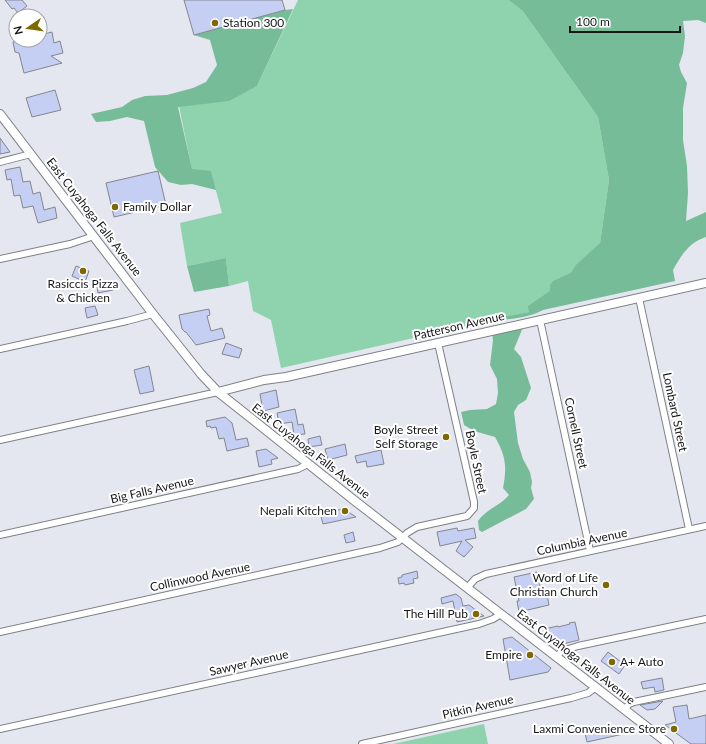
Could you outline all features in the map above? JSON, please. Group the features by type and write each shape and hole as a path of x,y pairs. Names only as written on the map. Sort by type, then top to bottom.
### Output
{"street":[{"name":"East Cuyahoga Falls Avenue","path":"0,114 153,314 201,374 218,392 241,412 354,501 403,537 669,744"},
{"path":"0,162 31,154"},
{"path":"0,259 70,244 94,236"},
{"name":"Patterson Avenue","path":"218,392 264,380 286,377 706,283"},
{"name":"Lombard Street","path":"639,298 689,529"},
{"path":"0,349 128,321 153,314"},
{"name":"Cornell Street","path":"540,320 590,551"},
{"name":"Boyle Street","path":"403,537 407,533 417,528 467,516 474,508 438,343"},
{"path":"0,440 218,392"},
{"name":"Big Falls Avenue","path":"0,535 298,469 308,464"},
{"name":"Columbia Avenue","path":"467,588 475,579 486,574 706,526"},
{"name":"Collinwood Avenue","path":"0,632 380,548 398,542 403,537"},
{"name":"Sawyer Avenue","path":"0,729 479,624 493,619 501,614"},
{"path":"556,657 562,651 578,646 706,619"},
{"name":"Pitkin Avenue","path":"362,744 571,698 588,693 596,687"},
{"path":"625,709 629,704 634,702 706,687"}],"green space":[{"path":"298,0 522,0 522,10 598,117 609,180 600,243 575,280 529,312 281,368 271,320 253,311 248,281 229,286 226,258 187,266 180,223 222,213 211,172 192,170 179,106 257,86"},
{"path":"509,0 706,0 706,23 698,20 683,21 685,36 683,53 679,65 687,83 683,108 683,140 687,166 688,193 686,221 706,212 706,237 695,242 682,255 673,270 675,281 543,310 522,317 499,320 499,318 529,312 528,306 550,291 550,285 553,281 571,273 576,265 600,243 609,180 598,117 522,10"},
{"path":"293,9 257,86 229,101 178,107 192,169 211,171 216,190 192,184 181,185 168,182 155,167 144,121 127,117 110,121 96,122 91,114 122,107 132,100 145,96 167,95 193,88 206,82 217,65 210,40 194,35"},
{"path":"226,258 229,286 194,292 187,266"},
{"path":"524,325 514,349 521,357 531,388 526,400 518,405 514,412 518,443 523,459 530,472 532,482 531,488 534,499 526,509 482,532 479,530 478,521 485,513 509,495 503,488 505,462 495,437 474,431 464,425 461,412 487,409 496,404 498,393 497,379 490,365 493,340 492,333"},
{"path":"484,724 488,744 393,744"}],"building":[{"path":"5,0 22,0 27,6 24,8 11,8"},
{"name":"Station 300","path":"184,0 282,0 285,10 194,35"},
{"path":"52,32 54,43 60,41 63,53 51,56 62,63 24,73 19,53 15,52 14,48 48,48 48,33"},
{"path":"55,90 61,110 32,117 26,98"},
{"path":"0,138 10,152 0,154"},
{"path":"20,167 23,182 30,181 33,194 40,192 44,210 55,207 57,218 38,223 33,206 23,208 20,195 14,196 11,179 7,180 5,170"},
{"path":"158,171 166,205 114,217 106,183"},
{"path":"76,266 89,271 85,282 72,276"},
{"path":"112,283 113,290 98,293 97,286"},
{"path":"95,306 98,315 87,318 85,308"},
{"path":"209,309 210,315 207,316 211,331 222,328 225,338 196,345 182,329 179,315"},
{"path":"226,343 242,349 239,358 222,354"},
{"path":"149,366 154,391 140,394 134,370"},
{"path":"276,390 279,407 263,411 260,394"},
{"path":"295,409 298,425 303,424 305,434 294,435 292,422 279,424 277,413"},
{"path":"225,417 232,423 236,440 247,438 249,446 227,451 224,438 219,439 216,427 207,427 206,421"},
{"path":"320,436 322,445 309,447 308,439"},
{"path":"345,444 347,455 328,460 325,449"},
{"path":"266,449 278,458 271,460 272,464 259,467 256,451"},
{"path":"381,450 384,464 367,467 366,461 357,463 355,456"},
{"path":"344,509 356,517 323,524 320,513"},
{"path":"457,528 458,531 474,528 476,538 465,540 473,547 464,557 456,551 462,541 440,546 437,532"},
{"path":"353,532 355,541 346,543 344,535"},
{"path":"417,571 418,578 413,579 414,583 405,585 404,583 399,584 398,578 402,577 402,575"},
{"path":"537,572 542,596 547,595 549,605 519,612 517,601 519,601 514,577"},
{"path":"456,594 461,598 463,606 469,605 484,616 457,622 453,601 442,604 441,598"},
{"path":"575,622 579,640 563,644 544,629 558,627"},
{"path":"512,637 551,668 548,672 510,680 503,639"},
{"path":"608,652 625,665 619,674 601,661"},
{"path":"662,678 664,690 655,692 654,687 643,689 641,682"},
{"path":"663,701 655,709 647,710 640,705"},
{"path":"687,705 689,719 706,715 706,744 691,744 665,725 676,722 673,707"},
{"path":"618,726 628,733 587,742 585,733"}],"place":[{"name":"Station 300","path":"215,23"},
{"name":"Family Dollar","path":"115,207"},
{"name":"Rasiccis Pizza & Chicken","path":"83,271"},
{"name":"Boyle Street Self Storage","path":"446,437"},
{"name":"Nepali Kitchen","path":"345,511"},
{"name":"Word of Life Christian Church","path":"606,585"},
{"name":"The Hill Pub","path":"476,614"},
{"name":"Empire","path":"530,655"},
{"name":"A+ Auto","path":"612,662"},
{"name":"Laxmi Convenience Store","path":"674,729"}]}
